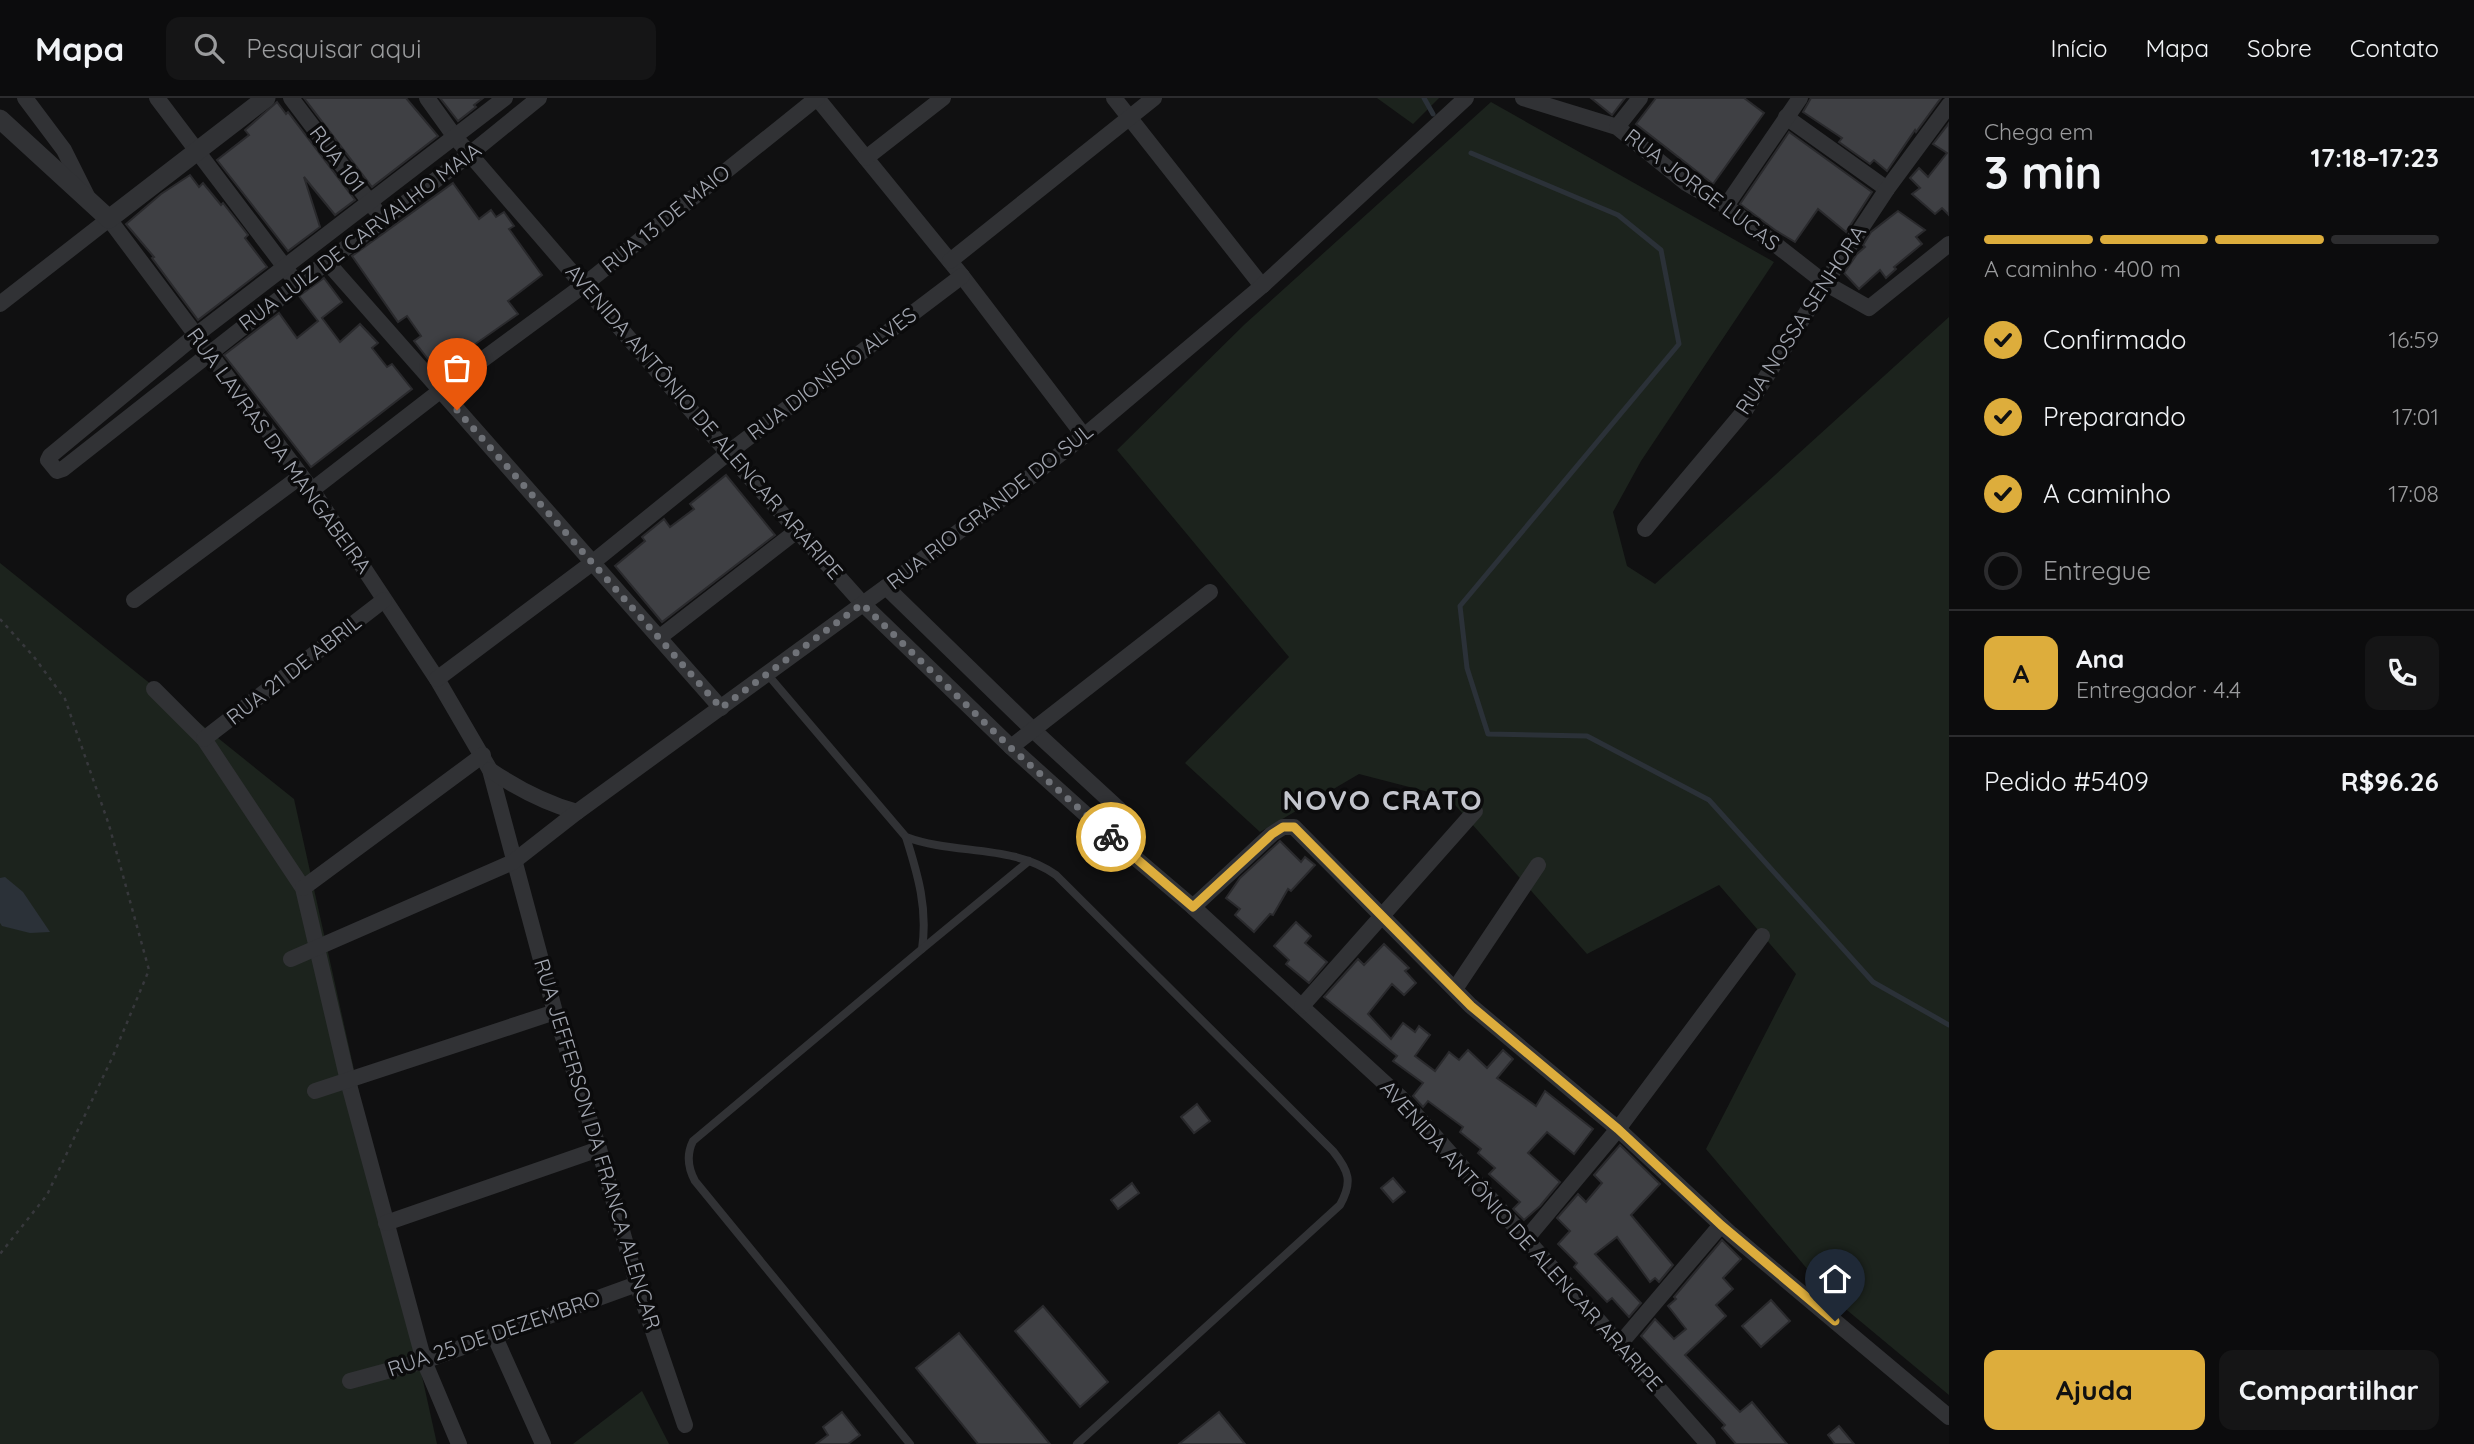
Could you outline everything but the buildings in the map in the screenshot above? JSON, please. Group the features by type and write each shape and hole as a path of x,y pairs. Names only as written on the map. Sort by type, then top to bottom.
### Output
{"street":[{"path":"25,98 64,150 89,199"},
{"path":"157,98 298,284"},
{"path":"0,304 266,98"},
{"name":"RUA 101","path":"291,98 384,219"},
{"name":"AVENIDA ANTÔNIO DE ALENCAR ARARIPE","path":"427,98 455,137 862,604 1010,747 1193,907 1401,1098 1707,1444"},
{"name":"RUA LUIZ DE CARVALHO MAIA","path":"505,98 196,335 50,456 49,464 57,471 63,469 539,98"},
{"path":"817,98 962,276 1084,436"},
{"name":"RUA 13 DE MAIO","path":"312,489 583,285 817,98"},
{"path":"866,158 943,98"},
{"path":"1114,98 1262,286"},
{"path":"950,261 1154,98"},
{"name":"RUA RIO GRANDE DO SUL","path":"290,959 513,862 577,812 886,587 1084,436 1262,286 1466,98"},
{"name":"RUA JORGE LUCAS","path":"1523,98 1617,127 1686,183 1726,206 1825,283 1869,307 1949,244"},
{"path":"1617,127 1640,98"},
{"path":"1726,206 1800,98"},
{"name":"RUA NOSSA SENHORA","path":"1645,529 1746,409 1887,189 1949,105"},
{"path":"1786,117 1887,189"},
{"name":"RUA LAVRAS DA MANGABEIRA","path":"0,120 109,219 312,489 437,678 487,762 513,862"},
{"path":"328,263 721,708"},
{"name":"RUA DIONÍSIO ALVES","path":"437,678 592,563 728,453 962,276"},
{"path":"134,600 301,476"},
{"path":"660,637 799,530"},
{"path":"886,587 1032,729 1135,824"},
{"path":"1010,747 1210,592"},
{"name":"RUA 21 DE ABRIL","path":"204,739 384,600"},
{"path":"154,689 204,739 303,888 348,1081 424,1361 459,1444"},
{"path":"303,888 487,762 513,786 550,804 577,812"},
{"path":"1302,1006 1475,811"},
{"path":"1193,907 1272,834 1283,827 1294,827 1471,1006 1618,1129 1726,1229 1949,1417"},
{"name":"RUA JEFFERSON DA FRANCA ALENCAR","path":"513,862 637,1284 685,1425"},
{"path":"1455,989 1538,865"},
{"path":"1526,1239 1618,1129 1762,936"},
{"path":"315,1091 555,1012"},
{"path":"386,1223 598,1149"},
{"path":"1619,1345 1726,1229"},
{"name":"RUA 25 DE DEZEMBRO","path":"351,1381 424,1361 637,1284"},
{"path":"494,1335 543,1444"}],"lane":[{"path":"768,675 906,837 923,895 926,924 922,949"},
{"path":"906,837 933,845 1030,860 1056,875 1324,1141 1347,1171 1349,1182 1340,1205 1077,1444"},
{"path":"910,1444 695,1181 689,1168 688,1157 693,1141 1030,860"}],"path":[{"path":"0,619 34,657 65,699 110,825 149,970 113,1056 47,1195 0,1254"}],"shaded area":[{"path":"1377,98 1439,98 1413,124"},
{"path":"1491,102 1774,262 1641,461 1613,512 1627,566 1655,584 1949,317 1949,1395 1830,1296 1706,1149 1796,974 1719,885 1587,954 1448,797 1359,774 1260,832 1185,763 1289,657 1117,450 1245,324"},
{"path":"0,563 294,799 437,1444 0,1444"},
{"path":"5,877 23,892 50,932 30,933 2,926 0,878"},
{"path":"642,1391 669,1444 573,1444"}],"waterway":[{"path":"1424,98 1433,114"},
{"path":"1471,153 1618,215 1661,250 1679,344 1460,606 1467,668 1488,734 1587,736 1709,800 1873,982 1949,1025"}],"way so far":[{"path":"457,410 721,708 862,604 1010,747 1111,837"}],"district":[{"name":"NOVO CRATO","path":"1383,800"}],"route":[{"path":"1111,837 1193,907 1272,834 1288,825 1294,827 1471,1006 1618,1129 1721,1225 1835,1321"}]}
